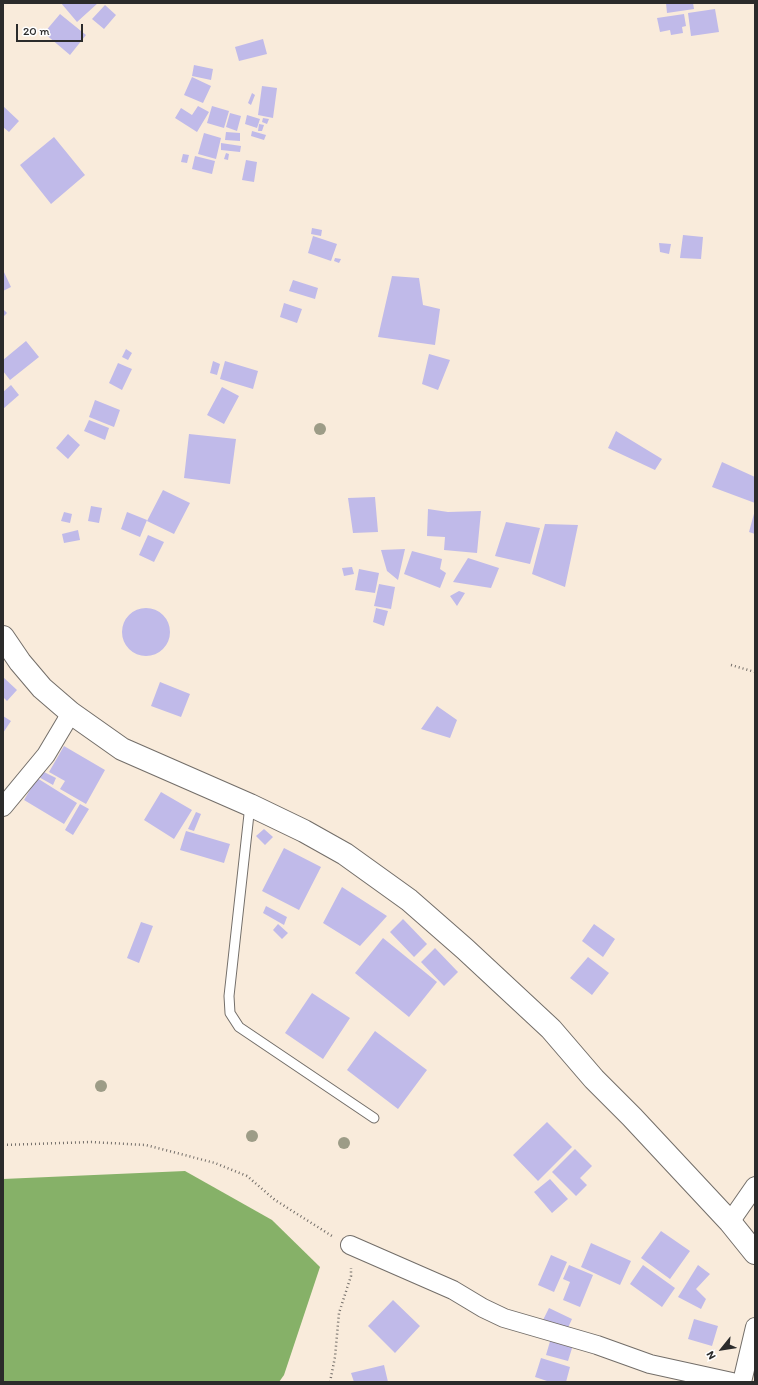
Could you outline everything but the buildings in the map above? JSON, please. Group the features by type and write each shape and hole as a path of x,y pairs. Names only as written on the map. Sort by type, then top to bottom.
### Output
{"main road":[{"path":"3,637 20,662 42,688 71,713 122,749 250,805 304,831 346,854 410,900 551,1029 594,1079 632,1117 730,1222 755,1253"}],"street":[{"path":"3,807 46,755 71,713"},
{"path":"730,1222 755,1186"},
{"path":"350,1245 453,1290 483,1308 504,1318 597,1345 650,1364 732,1382"},
{"path":"742,1382 755,1327"}],"lane":[{"path":"250,805 229,996 230,1013 239,1027 374,1118"}],"path":[{"path":"731,665 755,672"},
{"path":"3,1145 91,1142 146,1145 215,1163 247,1176 275,1200 318,1228 350,1245 351,1276 339,1313 335,1357 330,1382"}],"green space":[{"path":"185,1171 272,1220 320,1267 284,1375 279,1382 3,1382 3,1179"}]}
